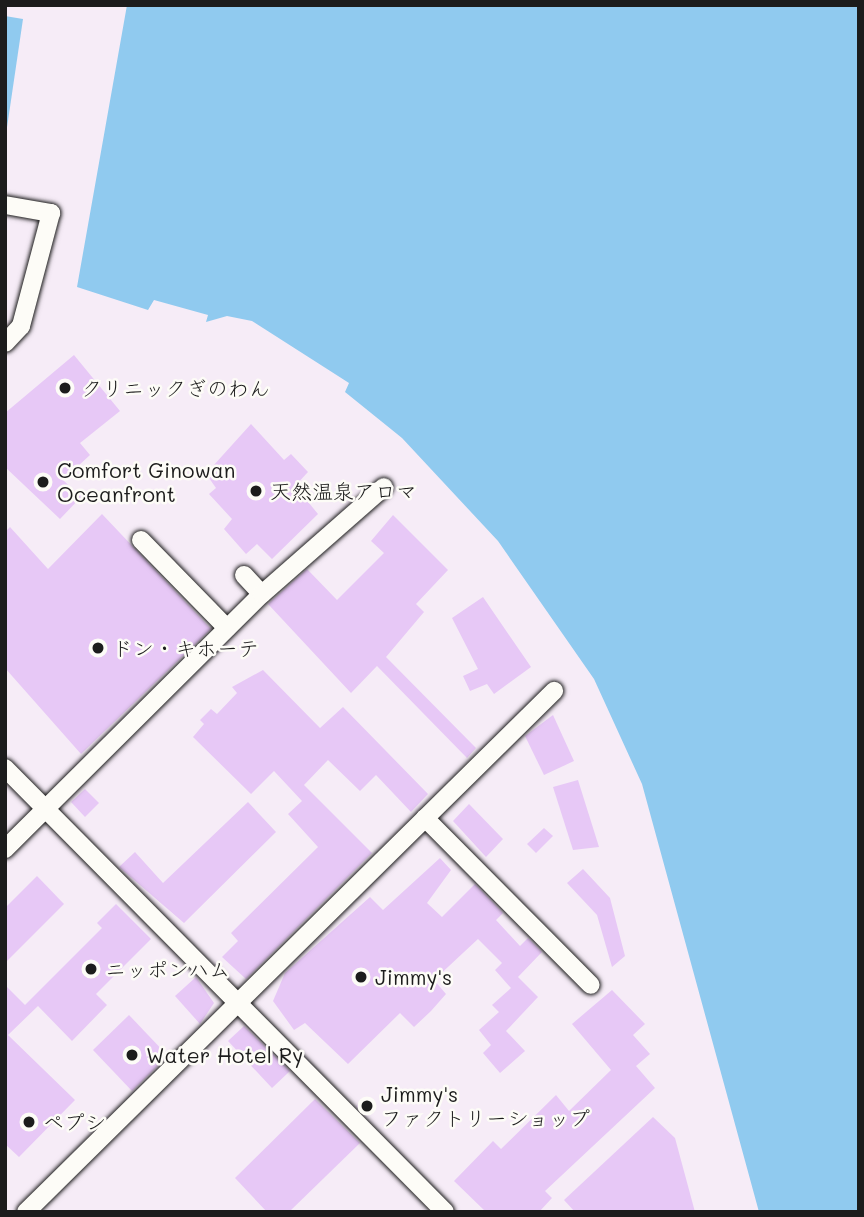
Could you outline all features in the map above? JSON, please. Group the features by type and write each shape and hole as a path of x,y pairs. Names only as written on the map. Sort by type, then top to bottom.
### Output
{"street":[{"path":"5,205 51,213 22,326 5,343"},
{"path":"5,849 262,594 384,487"},
{"path":"141,540 227,628"},
{"path":"244,575 262,594"},
{"path":"26,1212 554,691"},
{"path":"5,768 445,1212"},
{"path":"425,818 592,985"}],"water":[{"path":"127,5 859,5 859,1212 759,1212 642,784 594,679 498,541 402,438 345,392 349,383 252,321 227,316 206,322 208,315 154,300 148,310 77,287"},
{"path":"5,16 23,19 5,141"}],"building":[{"path":"74,355 120,411 80,443 90,455 63,480 81,497 60,519 5,467 5,413"},
{"name":"天然温泉アロマ","path":"251,424 284,460 291,454 308,472 295,486 318,514 272,559 257,544 246,554 224,529 232,519 209,494 216,488 209,478 217,472 213,466"},
{"name":"ドン・キホーテ","path":"102,514 211,629 81,754 5,668 5,532 10,527 48,569"},
{"path":"393,515 448,570 416,604 424,612 386,657 476,748 467,758 377,666 351,693 268,604 307,569 337,600 384,553 371,541"},
{"path":"483,597 531,667 494,694 487,684 470,691 463,676 478,669 452,618"},
{"path":"263,670 320,728 343,707 428,794 411,812 376,775 360,791 328,760 304,785 372,853 246,979 222,957 238,941 231,933 318,847 288,814 302,801 274,771 251,794 193,737 204,724 200,720 211,709 217,714 237,693 232,687"},
{"path":"553,715 574,761 544,775 525,736"},
{"path":"578,780 599,847 573,850 553,787"},
{"path":"85,789 99,803 85,817 71,802"},
{"path":"248,802 276,832 184,923 119,867 135,852 163,883"},
{"path":"469,804 503,839 486,857 453,821"},
{"path":"544,828 553,836 536,853 527,844"},
{"path":"440,858 451,870 427,903 442,917 475,884 503,913 496,920 520,946 528,938 542,952 518,977 538,997 506,1031 525,1051 500,1073 483,1053 491,1045 479,1030 499,1012 492,1005 511,988 495,970 502,963 478,939 434,980 446,994 431,1011 414,1027 400,1013 348,1064 305,1023 294,1030 273,1001 285,973 370,897 383,910"},
{"path":"583,869 610,898 625,956 612,967 597,915 567,883"},
{"path":"37,876 64,904 5,963 5,908"},
{"path":"116,904 151,939 96,994 107,1005 72,1041 38,1006 8,1035 75,1100 19,1157 5,1144 5,985 25,1005 102,928 97,923"},
{"path":"196,977 214,1003 200,1024 175,996"},
{"path":"612,990 645,1024 633,1035 650,1054 636,1066 655,1088 545,1191 552,1198 539,1212 486,1212 454,1181 493,1141 501,1149 556,1095 569,1111 611,1070 572,1024"},
{"name":"Water Hotel Ry","path":"129,1015 168,1056 132,1091 93,1050"},
{"path":"244,1026 290,1071 272,1088 228,1041"},
{"path":"366,1098 375,1108 366,1116 356,1106"},
{"path":"315,1099 360,1143 289,1212 267,1212 235,1178"},
{"path":"653,1117 675,1138 695,1212 575,1212 564,1200"}],"place":[{"name":"クリニックぎのわん","path":"65,388"},
{"name":"Comfort Ginowan Oceanfront","path":"43,482"},
{"name":"天然温泉アロマ","path":"256,491"},
{"name":"ドン・キホーテ","path":"98,648"},
{"name":"ニッポンハム","path":"91,969"},
{"name":"Jimmy's","path":"361,977"},
{"name":"Water Hotel Ry","path":"132,1055"},
{"name":"Jimmy's ファクトリーショップ","path":"367,1106"},
{"name":"ペプシ","path":"29,1122"}]}
